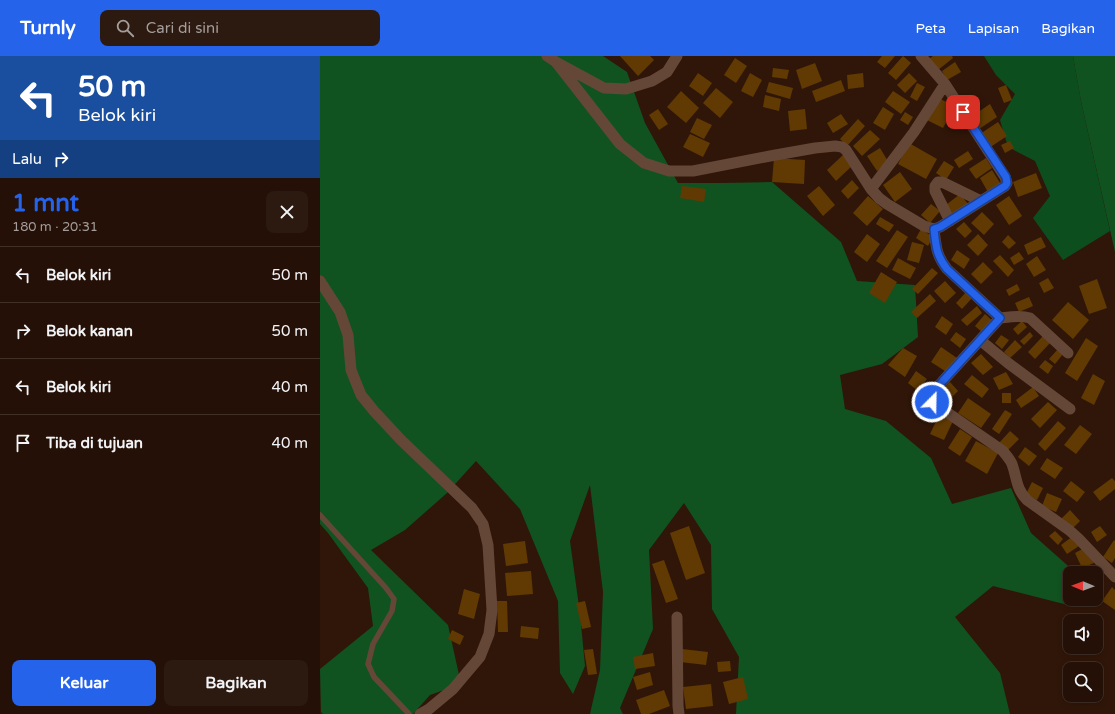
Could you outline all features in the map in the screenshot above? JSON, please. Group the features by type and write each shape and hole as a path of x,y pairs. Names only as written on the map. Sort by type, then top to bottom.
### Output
{"street":[{"path":"552,59 604,88 626,89 652,81 667,72 677,56"},
{"path":"552,59 620,144 644,164 669,171 693,171 770,156 835,146 842,147 846,150 871,189 879,198 924,226 934,229 940,227 981,202 1005,186 1007,183 1006,177 945,84 921,56"},
{"path":"871,189 914,132 945,84"},
{"path":"950,221 935,191 935,186 938,182 942,182 981,202"},
{"path":"934,229 937,252 947,269 1000,318"},
{"path":"320,281 342,317 348,335 351,370 361,395 400,440 472,508 483,524 488,545 492,610 489,634 480,657 453,689 429,709 420,714"},
{"path":"1068,353 1030,318 1020,316 1000,318 931,394 930,398 932,402 1003,451 1012,464 1017,485 1027,500 1069,530 1115,577"},
{"path":"980,340 1008,363 1070,409"},
{"path":"678,617 679,714"}],"lane":[{"path":"320,515 386,588 394,599 392,611 373,644 368,664 374,677 409,714"}],"green space":[{"path":"320,56 603,56 627,72 645,123 678,183 772,182 841,242 857,281 915,285 918,337 882,364 840,375 845,409 886,421 931,458 952,504 1011,488 1031,533 1068,566 1063,566 1063,604 993,586 955,617 1000,673 1010,714 736,714 739,657 712,609 711,545 684,503 649,550 653,629 620,708 623,714 590,714 600,670 603,592 590,485 570,541 580,614 585,666 573,694 560,673 558,601 520,509 476,461 447,493 405,530 371,550 448,625 461,684 430,695 413,714 323,714 321,712 320,669 373,626 368,588 320,524"},
{"path":"984,56 1073,56 1081,101 1110,231 1063,260 1033,218 1050,196 1035,161 1008,147 1000,120 1015,94 996,75"},
{"path":"1073,56 1115,56 1115,252 1081,101"}],"building":[{"path":"620,56 650,56 654,60 638,76"},
{"path":"882,56 895,56 885,68 877,62"},
{"path":"903,56 911,63 896,80 888,73"},
{"path":"933,56 952,56 953,58 938,70 929,59"},
{"path":"735,58 747,66 736,83 724,75"},
{"path":"955,62 961,72 947,80 942,71"},
{"path":"815,63 822,81 802,89 796,70"},
{"path":"773,68 789,70 787,79 772,77"},
{"path":"698,73 712,83 703,96 689,86"},
{"path":"750,73 762,80 753,97 741,91"},
{"path":"863,73 864,87 848,89 847,75"},
{"path":"909,73 917,81 905,93 897,85"},
{"path":"841,80 845,91 816,102 812,91"},
{"path":"769,82 793,88 790,99 766,92"},
{"path":"917,83 925,87 917,101 910,97"},
{"path":"1006,85 1012,100 1004,103 998,88"},
{"path":"716,88 733,102 720,118 703,103"},
{"path":"681,91 699,108 686,123 667,107"},
{"path":"893,91 910,102 901,114 885,102"},
{"path":"765,95 781,99 779,111 763,107"},
{"path":"938,98 955,106 943,128 927,120"},
{"path":"990,104 997,117 979,129 971,117"},
{"path":"883,107 894,114 885,130 873,123"},
{"path":"658,109 668,124 659,130 649,115"},
{"path":"805,109 807,129 790,131 788,111"},
{"path":"905,112 913,117 908,125 900,120"},
{"path":"841,114 848,124 833,133 827,123"},
{"path":"697,118 712,125 704,139 690,132"},
{"path":"858,119 865,126 847,146 840,139"},
{"path":"998,122 1007,136 989,148 980,134"},
{"path":"870,130 880,139 862,156 853,146"},
{"path":"690,134 710,143 703,157 683,147"},
{"path":"1010,141 1014,148 1005,153 1001,145"},
{"path":"909,143 937,159 926,179 898,164"},
{"path":"880,148 889,163 877,171 867,156"},
{"path":"968,151 973,159 959,168 954,160"},
{"path":"843,155 853,165 836,181 827,170"},
{"path":"774,158 805,160 804,184 772,182"},
{"path":"986,158 992,168 976,179 969,169"},
{"path":"944,161 954,167 946,180 936,173"},
{"path":"992,170 1002,186 989,194 980,178"},
{"path":"900,172 912,189 895,202 883,185"},
{"path":"1036,173 1042,188 1018,197 1013,182"},
{"path":"852,180 859,188 848,199 841,191"},
{"path":"682,186 706,189 704,202 680,198"},
{"path":"819,186 835,205 823,216 807,196"},
{"path":"960,194 968,204 954,215 946,205"},
{"path":"868,196 883,209 867,226 853,213"},
{"path":"1009,196 1022,216 1009,225 996,205"},
{"path":"931,204 940,211 930,223 921,215"},
{"path":"982,212 994,224 984,235 971,223"},
{"path":"880,217 894,225 889,232 876,224"},
{"path":"964,222 972,231 965,238 956,229"},
{"path":"921,229 933,237 928,246 916,238"},
{"path":"897,230 908,237 887,268 876,261"},
{"path":"867,234 880,244 867,262 854,252"},
{"path":"978,234 988,245 978,256 967,245"},
{"path":"1008,235 1016,243 1009,249 1002,242"},
{"path":"1041,237 1046,247 1028,255 1024,245"},
{"path":"912,242 924,245 919,263 907,260"},
{"path":"957,250 970,259 964,269 951,260"},
{"path":"1019,252 1024,259 1014,265 1010,258"},
{"path":"1000,255 1014,270 1008,277 993,261"},
{"path":"1037,256 1046,270 1034,277 1026,264"},
{"path":"898,258 916,268 910,279 892,270"},
{"path":"983,262 993,272 981,284 971,274"},
{"path":"932,268 938,273 918,294 912,289"},
{"path":"881,272 897,282 885,303 869,293"},
{"path":"1048,278 1054,288 1044,293 1039,283"},
{"path":"1097,279 1107,308 1089,314 1079,286"},
{"path":"945,281 956,293 945,303 934,291"},
{"path":"1017,284 1020,290 1009,296 1006,290"},
{"path":"967,291 973,297 962,309 956,303"},
{"path":"930,294 936,301 917,318 911,312"},
{"path":"1029,297 1033,306 1019,312 1015,303"},
{"path":"1068,302 1089,320 1073,339 1052,320"},
{"path":"977,306 982,313 967,326 961,320"},
{"path":"985,314 994,322 984,334 975,326"},
{"path":"942,316 953,324 946,335 935,327"},
{"path":"1022,321 1027,327 1018,335 1013,329"},
{"path":"956,332 966,339 960,348 950,340"},
{"path":"1030,332 1033,336 1024,345 1020,341"},
{"path":"1001,335 1009,340 1002,349 995,343"},
{"path":"1043,336 1050,343 1035,359 1028,352"},
{"path":"1086,338 1098,346 1077,381 1065,373"},
{"path":"1015,340 1022,347 1010,358 1004,352"},
{"path":"941,347 957,358 948,373 931,362"},
{"path":"903,348 917,356 905,377 888,365"},
{"path":"1058,349 1063,354 1055,364 1049,359"},
{"path":"981,354 993,367 983,375 971,363"},
{"path":"1045,360 1053,366 1048,374 1039,367"},
{"path":"916,371 927,379 918,391 908,383"},
{"path":"1006,372 1013,384 999,390 993,378"},
{"path":"1093,374 1105,381 1094,405 1081,398"},
{"path":"972,375 989,389 982,398 964,384"},
{"path":"950,382 958,391 945,404 936,395"},
{"path":"1033,387 1039,396 1021,408 1016,400"},
{"path":"1002,393 1011,393 1011,403 1002,403"},
{"path":"968,398 991,414 981,428 958,413"},
{"path":"1048,402 1057,410 1040,428 1031,419"},
{"path":"1005,410 1012,414 999,434 992,429"},
{"path":"939,415 953,421 944,440 930,434"},
{"path":"1058,421 1066,428 1045,451 1038,444"},
{"path":"1080,425 1092,434 1076,454 1064,445"},
{"path":"960,429 972,437 960,456 948,448"},
{"path":"1010,431 1019,439 1007,451 999,443"},
{"path":"976,441 998,453 987,474 965,461"},
{"path":"1025,447 1037,456 1029,466 1018,457"},
{"path":"1047,458 1063,468 1055,479 1040,469"},
{"path":"1112,478 1115,481 1115,489 1100,501 1093,492"},
{"path":"1071,481 1085,492 1077,502 1063,491"},
{"path":"1032,482 1043,488 1037,500 1026,494"},
{"path":"1047,493 1062,499 1056,512 1042,506"},
{"path":"1070,510 1080,521 1071,530 1061,519"},
{"path":"689,526 705,573 686,580 670,533"},
{"path":"1100,526 1107,535 1097,542 1091,532"},
{"path":"1055,531 1063,539 1058,545 1049,536"},
{"path":"1073,536 1079,546 1067,554 1061,545"},
{"path":"1114,540 1115,558 1112,563 1103,557"},
{"path":"525,541 528,563 506,566 503,544"},
{"path":"1086,547 1094,563 1087,566 1081,566 1075,553"},
{"path":"664,560 678,599 666,603 652,564"},
{"path":"531,571 533,594 507,596 505,573"},
{"path":"1112,587 1115,590 1115,610 1103,602"},
{"path":"464,589 480,594 474,619 458,614"},
{"path":"497,601 507,601 508,632 498,632"},
{"path":"585,601 591,627 582,629 576,603"},
{"path":"521,626 539,628 538,639 520,637"},
{"path":"452,630 464,636 460,645 448,639"},
{"path":"593,649 597,674 588,675 584,650"},
{"path":"682,649 708,652 706,665 680,662"},
{"path":"653,653 655,666 635,669 633,657"},
{"path":"730,661 731,671 718,672 717,662"},
{"path":"650,672 653,685 637,690 633,677"},
{"path":"743,677 748,699 729,704 723,682"},
{"path":"711,684 713,706 686,709 683,687"},
{"path":"664,690 670,706 649,714 641,714 636,700"}],"route":[{"path":"932,402 930,398 931,394 1000,318 947,269 937,252 934,229 950,221 1005,186 1007,183 1006,177 963,112"}]}
